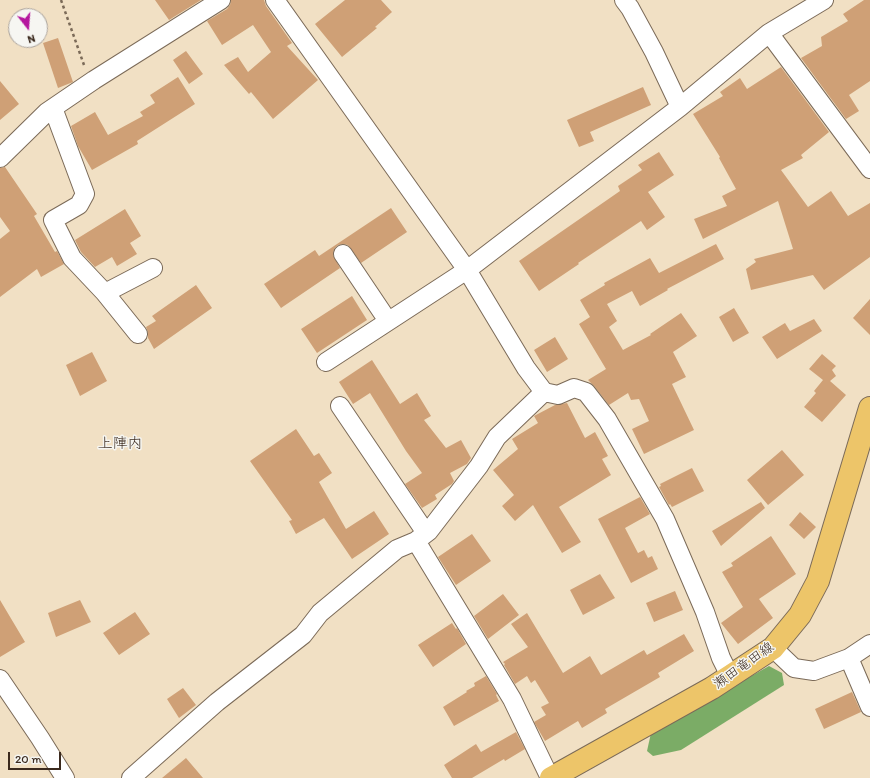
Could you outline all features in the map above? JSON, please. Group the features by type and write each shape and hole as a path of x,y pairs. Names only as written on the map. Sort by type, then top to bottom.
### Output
{"main road":[{"name":"瀬田竜田線","path":"551,778 712,688 772,648 800,615 818,581 870,408"}],"street":[{"path":"0,158 53,108 94,80 221,0"},
{"path":"275,0 467,270 526,368 544,392 558,395 574,388 586,392 607,419 665,519 705,612 721,658 730,676"},
{"path":"624,0 654,52 680,107"},
{"path":"326,362 467,270 680,107 769,32 824,0"},
{"path":"769,32 870,169"},
{"path":"53,108 85,194 79,205 52,220 72,258 105,293 138,334"},
{"path":"343,254 388,321"},
{"path":"105,293 153,268"},
{"path":"131,778 217,702 303,635 320,613 397,549 421,537 479,466 497,437 544,392"},
{"path":"340,406 421,537 512,699 551,778"},
{"path":"772,648 794,668 814,671 849,658 870,644"},
{"path":"849,658 870,708"},
{"path":"0,679 65,778"}],"path":[{"path":"61,0 85,68 94,80"}],"green space":[{"path":"769,666 782,673 784,685 681,750 653,756 647,751 651,733"}],"building":[{"path":"155,0 201,0 169,20"},
{"path":"231,0 264,0 266,6 292,43 287,46 318,80 273,119 251,92 249,94 224,65 238,57 248,72 271,52 253,25 222,45 207,21 227,9"},
{"path":"345,0 381,0 392,12 375,27 377,28 342,57 315,24"},
{"path":"864,0 870,0 870,81 849,95 859,111 846,119 801,58 822,46 821,37 848,21 843,14"},
{"path":"58,38 73,82 58,88 45,48 48,48 48,41"},
{"path":"186,51 203,74 189,84 173,60"},
{"path":"781,67 829,132 801,155 803,158 781,170 808,207 831,191 848,216 870,203 870,257 824,290 813,275 751,290 746,269 756,262 754,259 793,249 778,201 703,239 694,219 727,206 722,196 736,189 719,158 720,157 693,114 723,96 720,92 740,78 747,89"},
{"path":"178,77 195,104 137,141 138,144 92,170 78,146 71,126 95,112 108,135 143,116 140,112 155,103 150,95"},
{"path":"0,81 19,104 0,120"},
{"path":"643,87 651,105 590,132 594,141 579,147 567,120"},
{"path":"659,152 674,175 648,192 665,217 647,230 641,221 539,291 519,261 620,191 618,186 642,170 638,165"},
{"path":"5,167 37,214 34,216 55,252 57,251 64,264 41,277 37,269 0,297 0,239 10,231 0,217 0,168"},
{"path":"391,208 407,232 361,263 348,245 338,245 334,249 333,255 340,268 281,308 264,284 315,250 319,256"},
{"path":"125,209 141,236 130,243 137,254 117,266 112,257 95,267 81,252 75,240"},
{"path":"716,244 724,259 667,289 668,290 640,306 632,291 607,304 617,321 609,327 623,350 651,335 650,334 681,313 697,336 673,352 686,377 672,384 694,430 644,454 632,429 649,421 639,399 631,400 628,393 609,405 588,380 606,369 579,324 590,317 580,300 605,285 604,283 650,258 659,273"},
{"path":"196,285 212,308 154,349 148,338 146,327 156,321 152,316"},
{"path":"352,296 367,320 317,353 301,329"},
{"path":"870,299 870,335 853,318"},
{"path":"734,308 749,333 733,342 719,317"},
{"path":"814,319 822,331 777,359 762,337 785,323 790,331"},
{"path":"555,337 568,359 547,372 534,350"},
{"path":"92,352 107,381 80,396 66,365"},
{"path":"822,354 836,366 832,370 836,376 830,381 846,395 822,422 804,407 816,393 814,391 823,380 809,369"},
{"path":"372,360 400,404 417,393 431,416 424,420 446,448 461,440 471,458 467,464 450,473 454,481 452,484 435,495 437,499 422,508 405,484 422,473 406,451 370,393 353,404 339,382"},
{"path":"567,403 585,438 595,432 608,456 602,459 611,475 559,507 581,542 562,553 533,505 515,521 502,506 514,495 493,470 518,449 512,439 538,423 534,416 555,405"},
{"path":"296,429 314,456 319,453 332,473 319,482 346,529 374,511 389,534 352,559 324,518 296,534 289,521 292,520 250,461"},
{"path":"782,450 804,475 768,505 747,480"},
{"path":"692,468 704,491 672,507 670,504 669,505 659,487 661,486 660,484"},
{"path":"640,497 650,514 625,528 638,553 644,550 648,558 652,556 658,569 631,583 598,519"},
{"path":"761,502 765,508 721,546 712,531"},
{"path":"800,512 816,527 804,539 789,525"},
{"path":"472,534 491,561 456,585 438,557"},
{"path":"771,536 796,574 759,599 773,618 738,644 721,623 743,607 722,572 733,566 731,563"},
{"path":"600,574 615,598 583,615 570,590"},
{"path":"675,591 683,610 654,622 646,603"},
{"path":"503,594 519,615 488,639 474,616"},
{"path":"0,600 25,642 0,657"},
{"path":"80,600 91,622 56,637 48,613"},
{"path":"135,612 150,634 119,655 103,633"},
{"path":"527,613 563,673 590,656 601,675 644,650 647,655 684,634 694,651 658,673 660,677 605,709 607,713 582,728 578,721 545,741 534,722 546,715 541,707 549,703 535,680 531,683 527,676 515,684 503,662 528,647 511,624"},
{"path":"452,623 456,629 457,628 466,644 433,667 418,645"},
{"path":"486,676 497,694 496,695 499,701 454,726 443,707 467,692 466,691 475,686 474,683"},
{"path":"183,688 196,705 179,718 167,699"},
{"path":"852,692 861,712 824,729 815,709"},
{"path":"516,732 525,749 505,761 504,759 472,778 452,778 444,765 476,744 481,752"},
{"path":"186,758 203,778 162,778"}],"district":[{"name":"上陣内","path":"120,444"}]}
